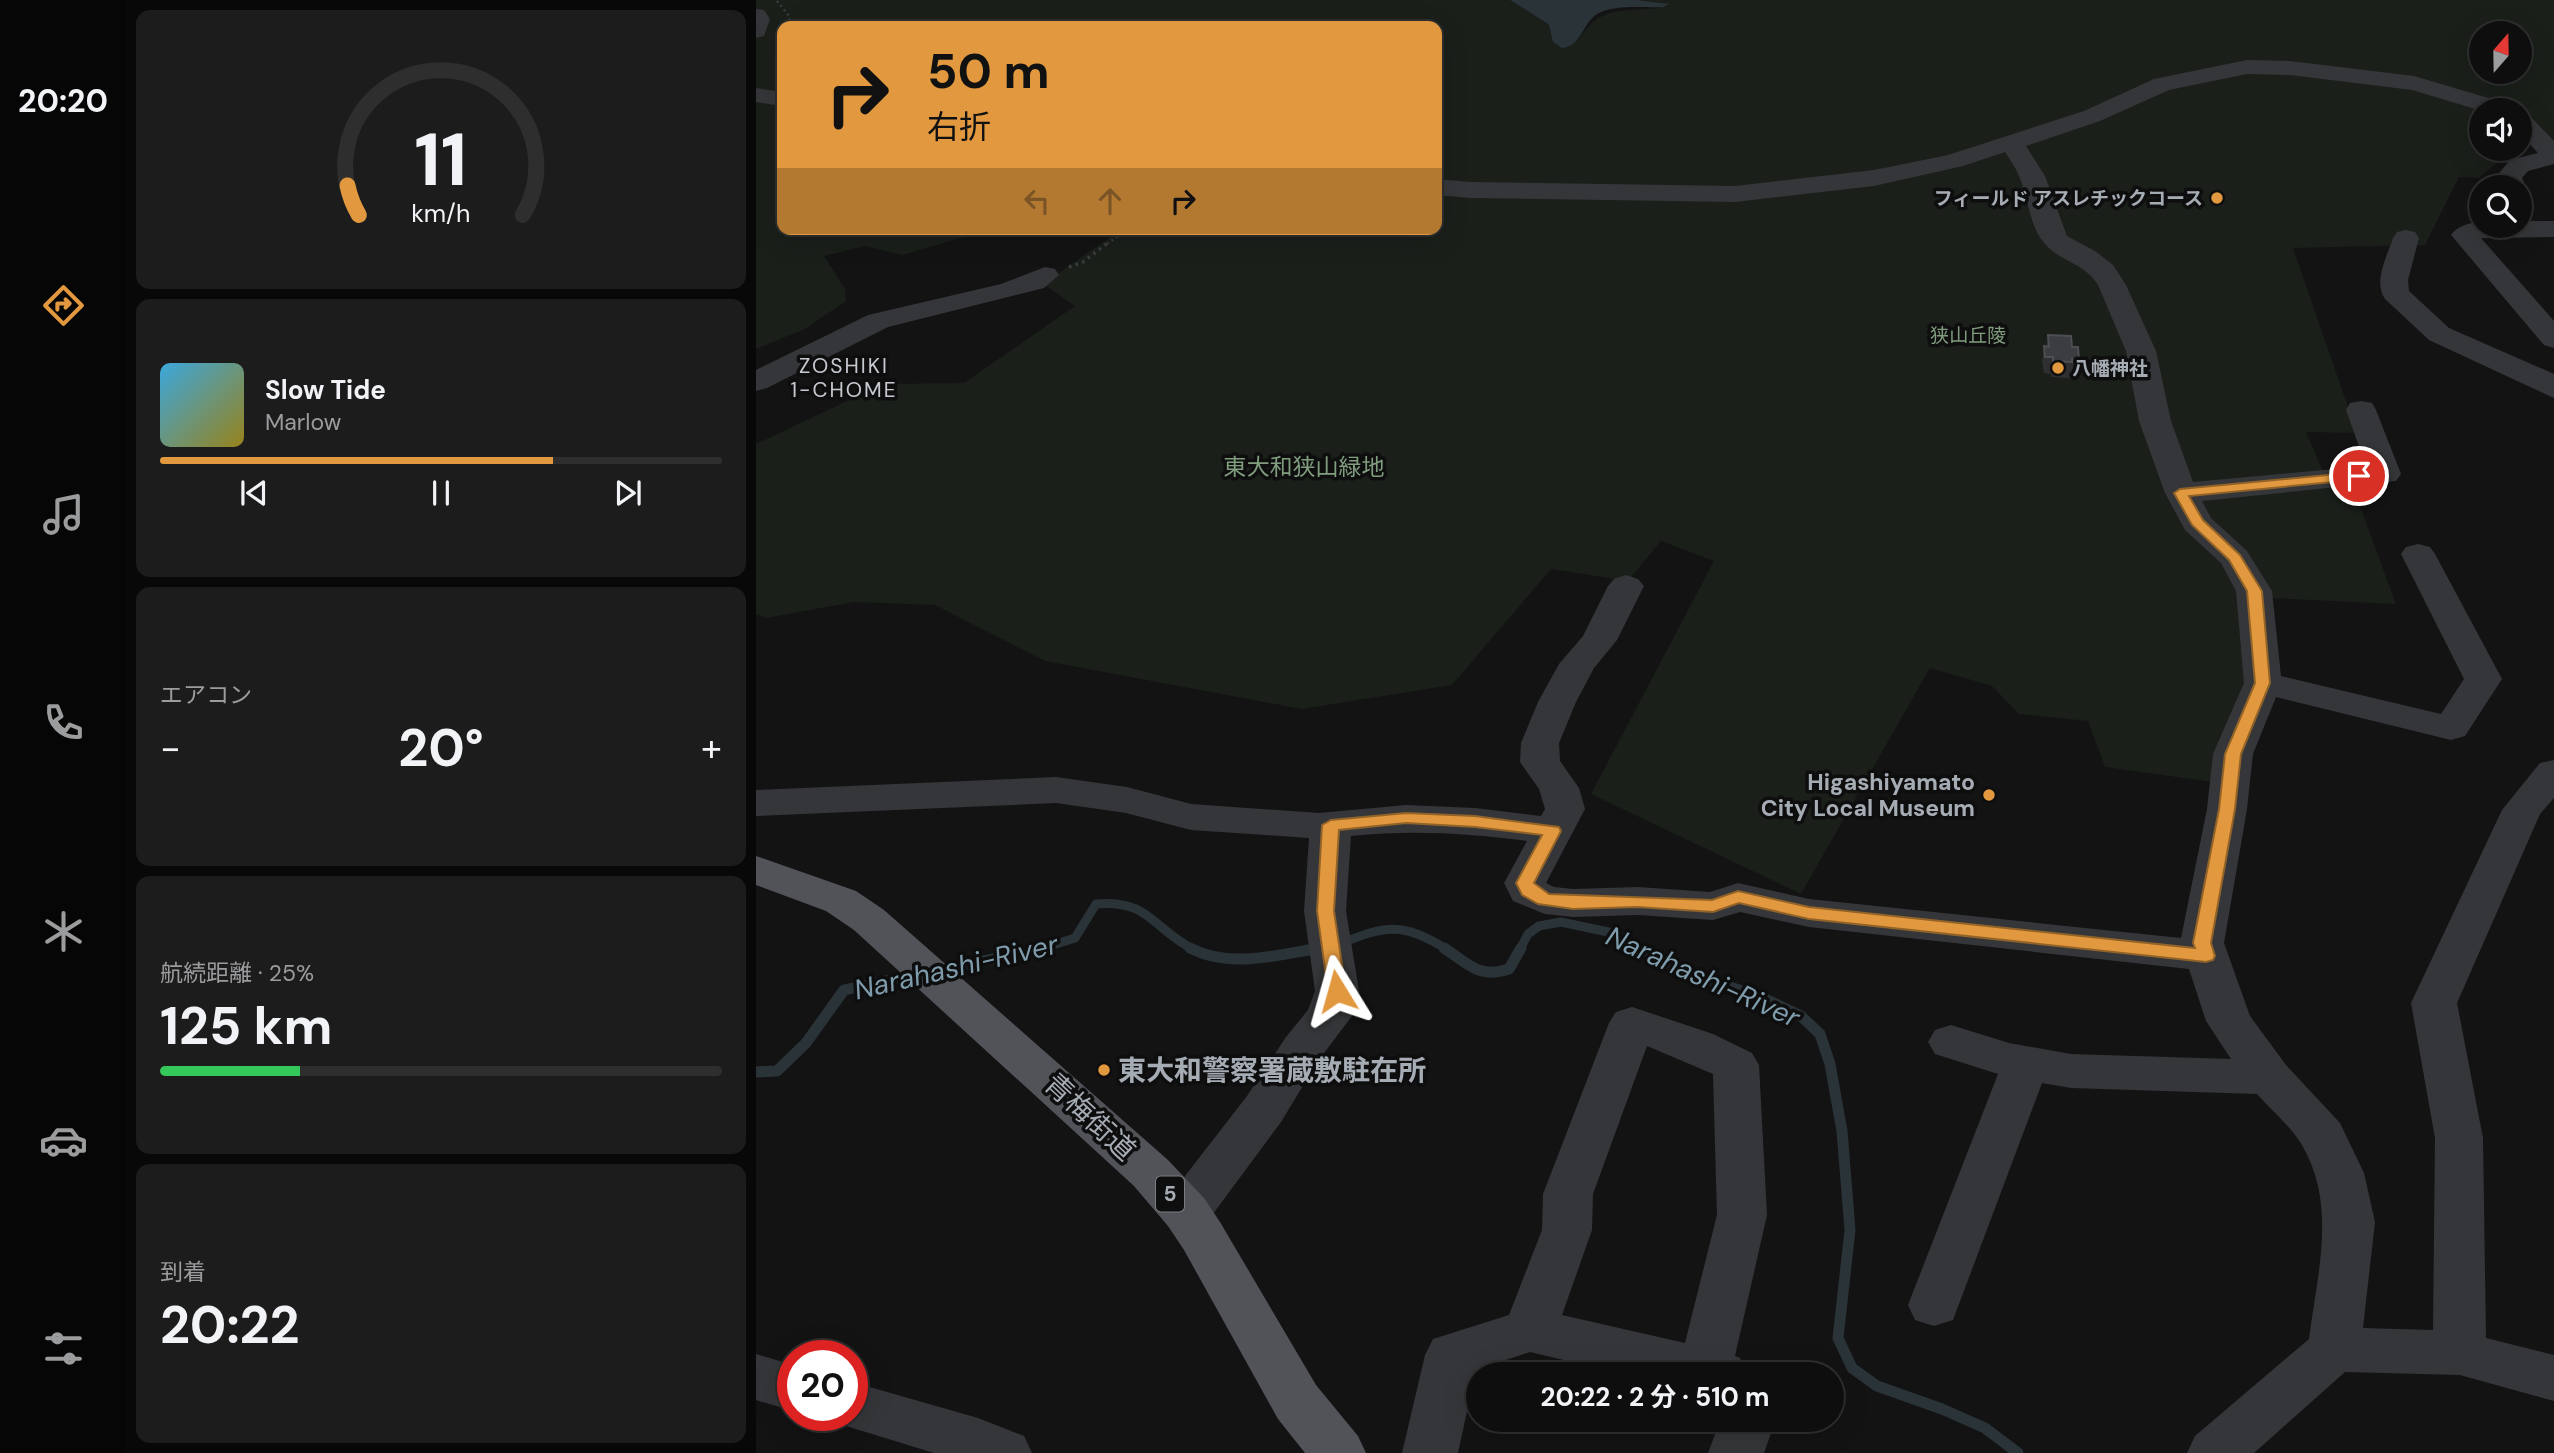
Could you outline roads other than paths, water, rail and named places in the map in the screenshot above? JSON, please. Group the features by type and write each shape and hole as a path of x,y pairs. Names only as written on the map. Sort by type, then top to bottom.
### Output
{"main road":[{"name":"青梅街道","path":"756,870 841,901 869,920 1117,1141 1159,1182 1186,1212 1297,1402 1338,1453"}],"street":[{"path":"756,15 759,27 756,31"},
{"path":"1442,187 1657,195 1769,191 1838,183 1954,161 2092,116 2162,84 2247,67 2290,68 2414,83 2469,100"},
{"path":"756,95 777,98"},
{"path":"2511,175 2519,166 2554,157 2532,132"},
{"path":"2011,141 2032,176 2051,233 2057,242 2103,271 2124,308 2141,351 2155,421 2180,493 2197,523 2235,558 2255,591 2263,683 2233,754 2227,809 2202,943 2229,1021 2269,1077 2323,1136 2339,1173 2350,1222 2334,1349 2215,1453"},
{"path":"2532,208 2553,230"},
{"path":"2553,230 2477,230 2464,235 2554,339"},
{"path":"2406,238 2394,280 2395,293 2438,334 2546,382 2554,389"},
{"path":"756,382 878,321 1009,290 1034,282 1045,275"},
{"path":"2180,493 2385,474 2361,410"},
{"path":"2263,683 2451,728 2483,679 2418,554"},
{"path":"1626,586 1599,640 1578,664 1557,702 1540,743 1540,762 1559,788 1565,809 1525,883 1528,891 1545,900 1573,903 1637,901 1713,906 1738,897 1809,913 2206,956"},
{"path":"2460,1353 2459,1138 2434,1003 2522,810 2554,772"},
{"path":"756,803 1056,790 1127,800 1191,817 1331,825 1406,818 1475,821 1553,831"},
{"path":"1186,1212 1264,1109 1302,1049 1329,1016 1337,991 1325,911 1331,825"},
{"path":"1530,1330 1567,1230 1568,1194 1632,1023 1697,1046 1736,1065 1742,1214 1715,1362"},
{"path":"1951,1042 2007,1060 2071,1071 2269,1077"},
{"path":"1934,1305 2026,1063"},
{"path":"1430,1453 1452,1355 1530,1330 1669,1362"},
{"path":"2334,1349 2460,1353 2554,1378"},
{"path":"756,1377 777,1383"},
{"path":"868,1410 984,1449"},
{"path":"1736,1453 1744,1432"}],"waterway":[{"name":"Narahashi-River","path":"1040,949 1075,938 1096,904 1128,906 1139,911 1193,949"},
{"name":"Narahashi-River","path":"1520,949 1528,934 1539,926 1561,922 1613,933 1643,949"},
{"name":"Narahashi-River","path":"1340,944 1370,933 1394,929 1418,934 1446,949"},
{"name":"Narahashi-River","path":"938,970 1049,948"},
{"name":"Narahashi-River","path":"1190,948 1221,958 1238,959 1271,957 1320,948 1312,949"},
{"name":"Narahashi-River","path":"1444,948 1474,968 1489,972 1509,969 1521,948"},
{"name":"Narahashi-River","path":"1640,948 1680,970 1765,999 1801,1016 1820,1034 1830,1064 1842,1131 1850,1230 1838,1338 1852,1368 1877,1386 1942,1409 1985,1428 2018,1453"},
{"name":"Narahashi-River","path":"756,1072 777,1071 806,1043 844,990 917,974"}],"place":[{"name":"フィールド アスレチックコース","path":"2217,198"},
{"name":"八幡神社","path":"2058,368"},
{"name":"Higashiyamato City Local Museum","path":"1989,795"},
{"name":"東大和警察署蔵敷駐在所","path":"1104,1070"}],"district":[{"name":"ZOSHIKI 1-CHOME","path":"844,378"}],"park label":[{"name":"狭山丘陵","path":"1968,335"},
{"name":"東大和狭山緑地","path":"1304,467"}]}
